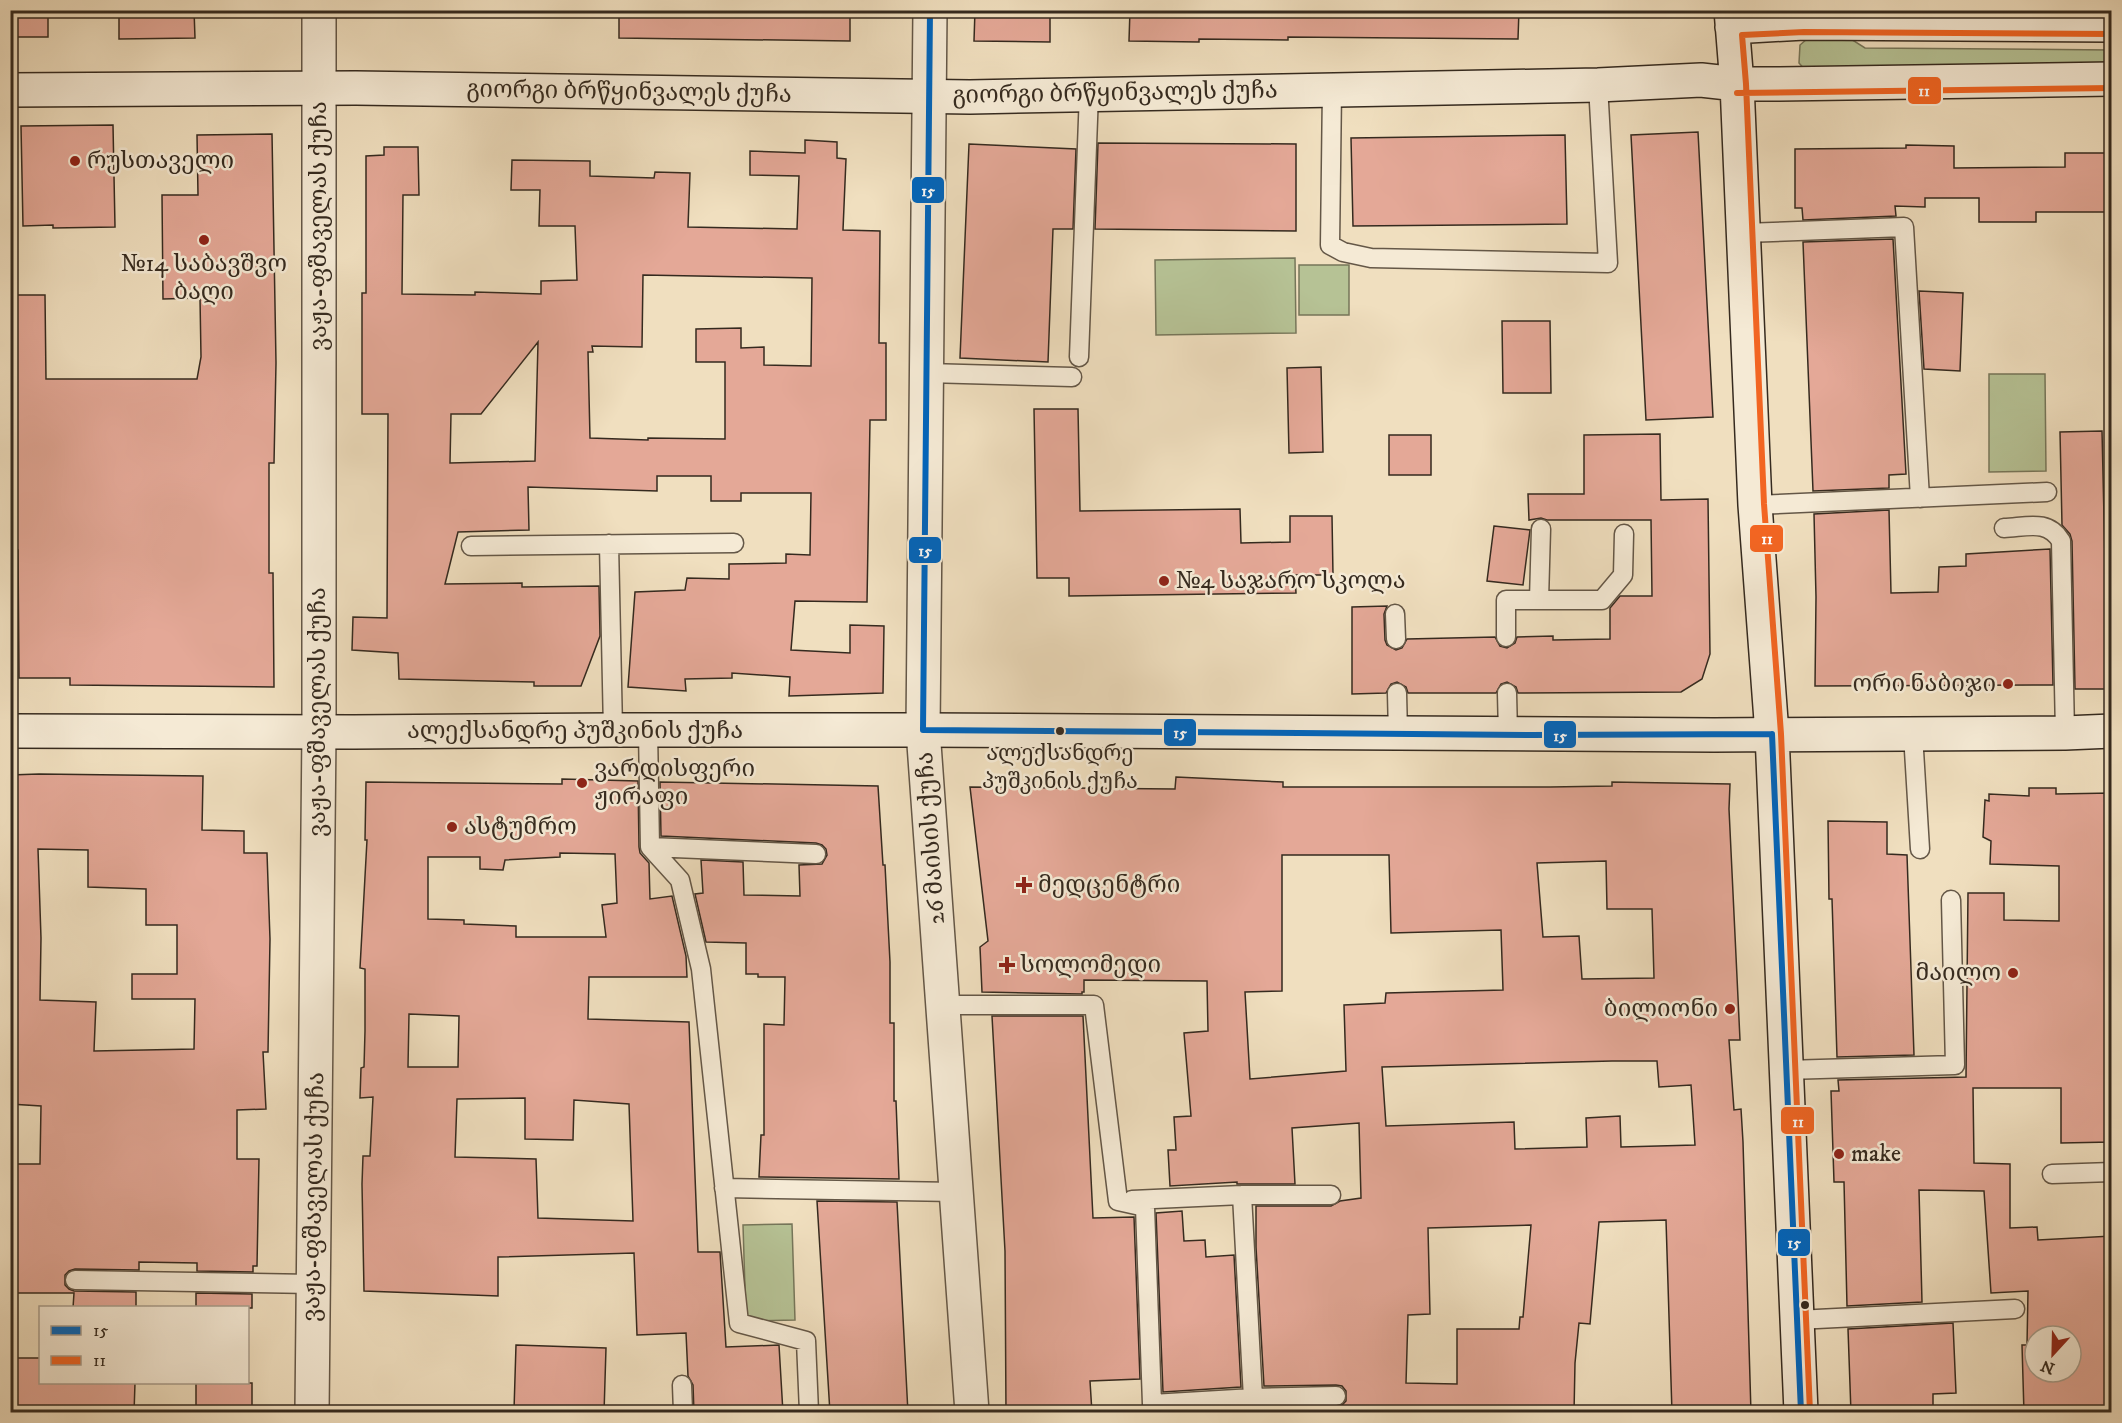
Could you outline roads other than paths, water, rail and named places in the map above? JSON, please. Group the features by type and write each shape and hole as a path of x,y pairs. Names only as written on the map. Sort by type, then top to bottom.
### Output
{"street":[{"name":"ვაჟა-ფშაველას ქუჩა","path":"312,1413 319,732 319,10"},
{"name":"26 მაისის ქუჩა","path":"930,10 923,730 972,1413"},
{"path":"1801,1413 1772,734 1755,505 1737,84 1732,19 1804,23 2112,25"},
{"name":"გიორგი ბრწყინვალეს ქუჩა","path":"10,90 319,88 970,97 1598,85 1701,80 1737,84 2112,79"},
{"name":"ალექსანდრე პუშკინის ქუჩა","path":"10,731 923,730 1398,734 1914,734 2112,731"}],"lane":[{"path":"1332,89 1330,245 1343,252 1371,258 1608,263 1598,85"},
{"path":"1079,357 1089,93"},
{"path":"1744,233 1905,227 1920,498"},
{"path":"927,373 1072,377"},
{"path":"1755,505 2046,492"},
{"path":"2004,528 2046,526 2055,531 2061,542 2065,733"},
{"path":"1539,600 1541,529"},
{"path":"1506,637 1506,600 1602,600 1623,575 1624,534"},
{"path":"471,546 734,543"},
{"path":"609,544 613,730"},
{"path":"1395,614 1396,639"},
{"path":"1397,693 1398,734"},
{"path":"1507,693 1508,734"},
{"path":"648,730 650,847 680,880 701,969 739,1323 806,1341 808,1413"},
{"path":"1914,734 1920,849"},
{"path":"650,847 816,854"},
{"path":"1786,1070 1955,1065 1951,900"},
{"path":"942,1005 1094,1005 1118,1201"},
{"path":"2052,1174 2112,1172"},
{"path":"724,1188 956,1192"},
{"path":"1118,1201 1242,1195 1331,1194"},
{"path":"1242,1195 1252,1398"},
{"path":"1118,1201 1145,1207 1153,1408 1252,1398 1336,1396"},
{"path":"75,1280 313,1284"},
{"path":"1797,1320 2015,1309"},
{"path":"682,1385 682,1413"}],"place":[{"name":"რუსთაველი","path":"75,161"},
{"name":"№14 საბავშვო ბაღი","path":"204,240"},
{"name":"№4 საჯარო სკოლა","path":"1164,581"},
{"name":"ორი ნაბიჯი","path":"2008,684"},
{"name":"ალექსანდრე პუშკინის ქუჩა","path":"1060,731"},
{"name":"ვარდისფერი ჟირაფი","path":"582,783"},
{"name":"ასტუმრო","path":"452,827"},
{"name":"მედცენტრი","path":"1024,885"},
{"name":"სოლომედი","path":"1007,965"},
{"name":"მაილო","path":"2013,973"},
{"name":"ბილიონი","path":"1730,1009"},
{"name":"make","path":"1839,1154"}]}
